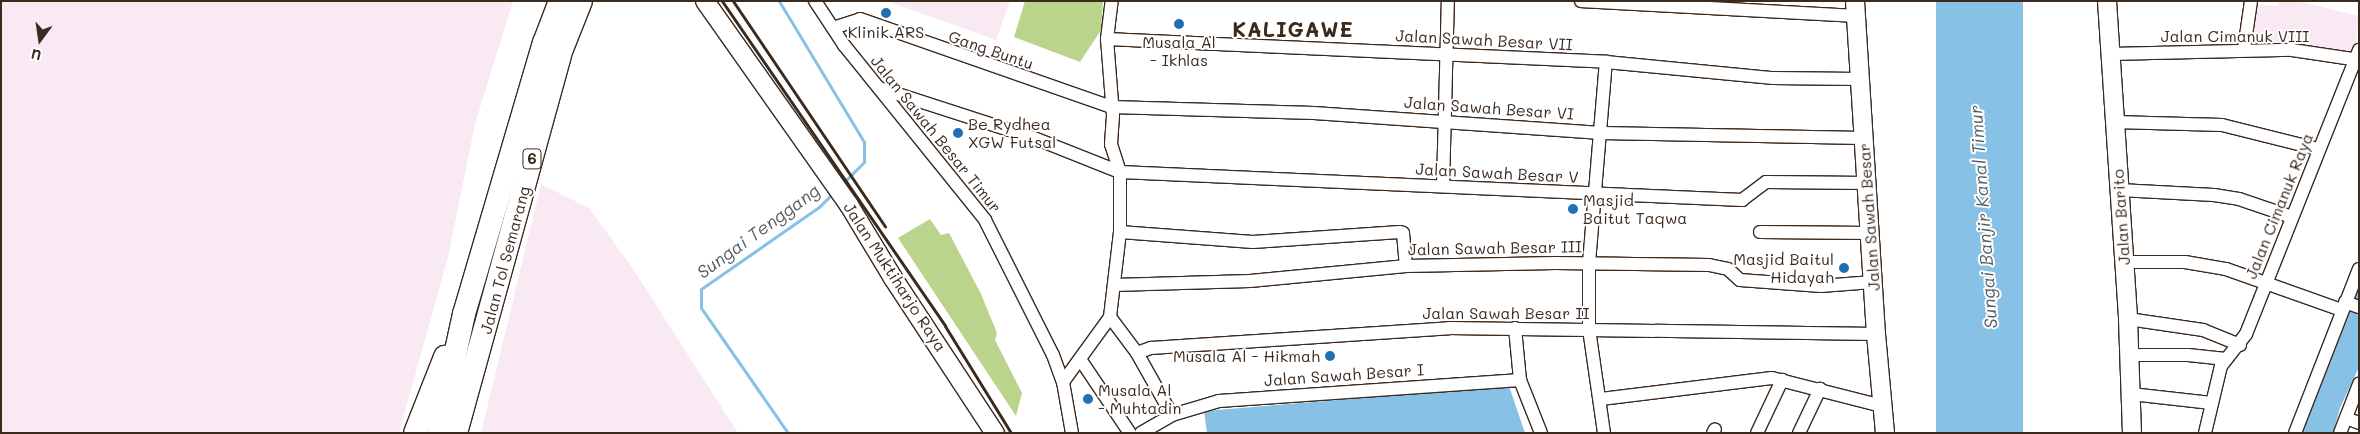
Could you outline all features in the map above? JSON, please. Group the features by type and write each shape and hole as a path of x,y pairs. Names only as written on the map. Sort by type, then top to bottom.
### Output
{"highway":[{"name":"Jalan Tol Semarang","path":"452,431 464,314 544,43 560,1"},
{"name":"Jalan Tol Semarang","path":"452,431 489,319 562,49 581,1"},
{"path":"415,433 428,395 464,314"}],"street":[{"name":"Jalan Muktiharjo Raya","path":"705,1 849,205 893,278 995,433"},
{"name":"Jalan Sawah Besar Timur","path":"815,1 879,88 985,220 1053,356 1063,382 1072,433"},
{"path":"1063,382 1110,317 1120,232 1120,172 1111,144 1107,40 1112,1"},
{"path":"1444,186 1446,121 1445,55 1448,1"},
{"path":"1581,1 1856,9"},
{"name":"Jalan Barito","path":"2107,1 2128,319 2132,433"},
{"path":"2244,49 2251,1"},
{"name":"Jalan Sawah Besar","path":"1856,9 1876,334 1886,433"},
{"name":"Gang Buntu","path":"833,28 860,20 1111,107"},
{"name":"Jalan Sawah Besar VII","path":"1107,40 1606,62 1773,78 1860,80"},
{"name":"Jalan Cimanuk VIII","path":"2110,54 2244,49 2292,50 2358,56"},
{"name":"Jalan Cimanuk Raya","path":"2224,360 2240,345 2358,56"},
{"path":"1604,433 1601,399 1589,329 1589,263 1606,62"},
{"name":"Jalan Sawah Besar V","path":"879,88 1034,138 1120,172 1742,200 1766,182 1867,184"},
{"name":"Jalan Sawah Besar VI","path":"1111,107 1314,113 1601,133 1864,138"},
{"path":"2114,122 2222,125 2318,150"},
{"path":"2118,190 2214,195 2238,199 2292,217"},
{"path":"1120,232 1253,242 1400,232 1403,233 1406,266"},
{"path":"1760,232 1870,233"},
{"path":"2124,262 2200,264 2349,306"},
{"name":"Jalan Sawah Besar III","path":"1114,285 1250,281 1406,266 1589,263 1709,265 1728,269 1740,280 1820,286 1873,282"},
{"path":"2295,433 2349,306 2359,269"},
{"path":"1110,317 1137,353 1172,415"},
{"path":"2128,319 2202,330 2240,345"},
{"path":"1515,328 1520,380 1541,433"},
{"name":"Jalan Sawah Besar II","path":"1137,353 1151,348 1383,332 1515,328 1876,334"},
{"path":"2130,355 2188,355 2224,360 2211,403 2205,433"},
{"path":"1080,358 1130,433"},
{"path":"1601,399 1772,378 1882,406"},
{"name":"Jalan Sawah Besar I","path":"1141,433 1172,415 1219,401 1520,380"},
{"path":"1757,433 1782,380"},
{"path":"2340,433 2359,384"},
{"path":"1799,433 1820,389"},
{"path":"2131,394 2211,403"},
{"path":"2346,418 2359,423"}],"shaded area":[{"path":"1,1 513,1 475,124 448,257 399,433 1,433"},
{"path":"887,1 1010,1 996,40"},
{"path":"2280,1 2298,1 2359,16 2355,55 2249,45 2254,4 2278,6"},
{"path":"541,184 589,208 633,269 738,433 481,433"}],"green space":[{"path":"1025,1 1103,1 1101,30 1080,62 1014,37"},
{"path":"930,219 941,235 949,233 981,294 997,333 995,340 1022,393 1016,416 898,238"}],"water":[{"name":"Sungai Banjir Kanal Timur","path":"1936,1 2023,1 2023,433 1936,433"},
{"path":"2359,286 2359,367 2340,408 2333,433 2300,433"},
{"path":"1509,386 1525,433 1207,433 1204,411"}],"waterway":[{"name":"Sungai Tenggang","path":"779,1 864,142 864,162 841,185"},
{"name":"Sungai Tenggang","path":"788,433 701,308 701,289 819,207 833,193"}],"railway":[{"path":"722,1 945,326 1011,433"},
{"path":"733,1 885,226"}],"place":[{"name":"Klinik ARS","path":"886,13"},
{"name":"Musala Al - Ikhlas","path":"1179,24"},
{"name":"Be Rydhea XGW Futsal","path":"958,133"},
{"name":"Masjid Baitut Taqwa","path":"1573,209"},
{"name":"Masjid Baitul Hidayah","path":"1844,268"},
{"name":"Musala Al - Hikmah","path":"1330,356"},
{"name":"Musala Al - Muhtadin","path":"1088,399"}],"district":[{"name":"KALIGAWE","path":"1293,29"}]}
